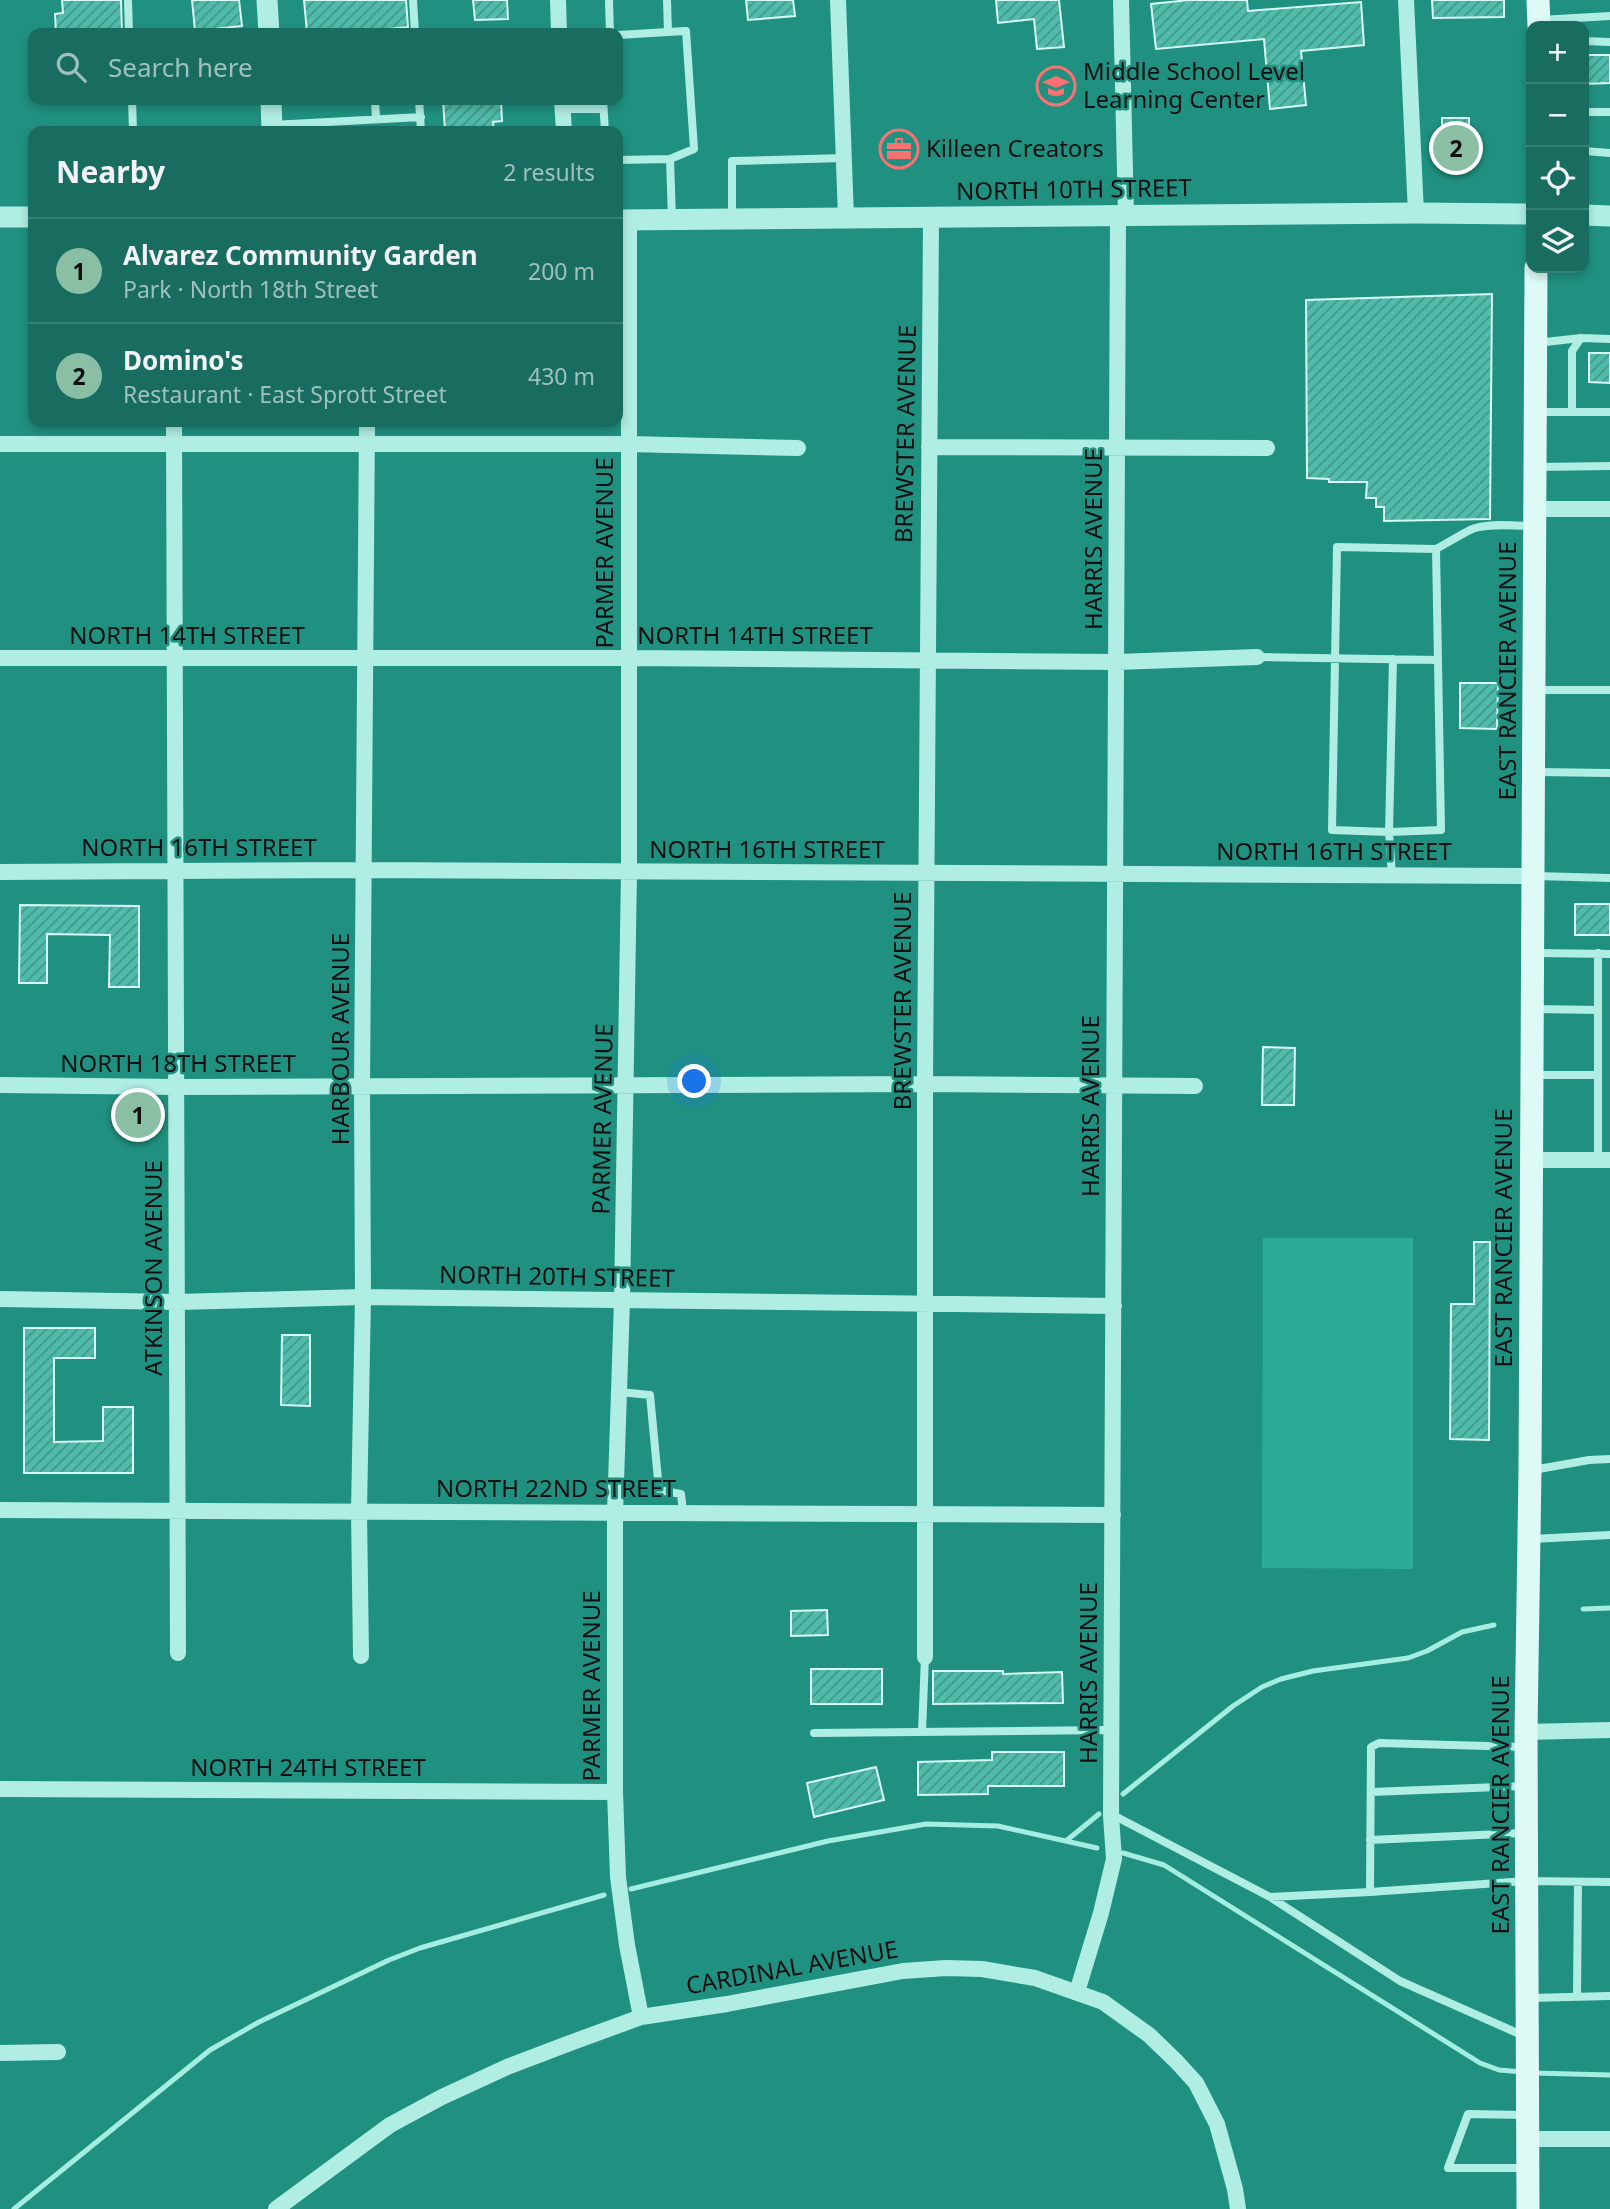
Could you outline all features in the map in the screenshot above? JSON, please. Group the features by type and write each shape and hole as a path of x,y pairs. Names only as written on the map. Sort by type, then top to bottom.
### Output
{"main road":[{"name":"EAST RANCIER AVENUE","path":"1528,2209 1526,1740 1530,1470 1536,273"}],"street":[{"path":"267,0 269,28"},
{"path":"558,0 559,28"},
{"path":"838,0 846,218"},
{"name":"HARRIS AVENUE","path":"1077,1992 1114,1859 1111,1814 1113,1086 1116,448 1122,216 1121,0"},
{"path":"1406,0 1416,213"},
{"path":"271,105 272,126"},
{"path":"563,105 564,126"},
{"name":"NORTH 10TH STREET","path":"623,220 1526,214"},
{"path":"1589,215 1610,216"},
{"path":"0,217 28,217"},
{"name":"BREWSTER AVENUE","path":"925,1657 925,1084 931,219"},
{"name":"PARMER AVENUE","path":"623,220 629,872 622,1301 615,1513 615,1792 618,1877 627,1945 641,2017"},
{"name":"ATKINSON AVENUE","path":"174,427 178,1653"},
{"name":"HARBOUR AVENUE","path":"361,1656 359,1511 363,1297 367,427"},
{"path":"0,444 627,444 798,448"},
{"path":"929,447 1267,448"},
{"path":"1534,517 1610,509"},
{"name":"NORTH 14TH STREET","path":"0,659 366,657 1116,662 1257,657"},
{"name":"NORTH 16TH STREET","path":"0,873 365,870 1533,876"},
{"name":"NORTH 18TH STREET","path":"0,1084 177,1087 925,1084 1195,1086"},
{"path":"1531,1160 1604,1160"},
{"name":"NORTH 20TH STREET","path":"0,1299 177,1302 363,1297 1114,1306"},
{"name":"NORTH 22ND STREET","path":"0,1510 1112,1514"},
{"path":"1526,1740 1610,1730"},
{"name":"NORTH 24TH STREET","path":"0,1789 615,1792"},
{"name":"CARDINAL AVENUE","path":"276,2209 379,2132 432,2102 507,2067 641,2017 727,2004 902,1971 946,1968 982,1969 1035,1978 1103,2002 1149,2035 1196,2084 1217,2124 1238,2209"},
{"path":"0,2053 58,2052"},
{"path":"1528,2139 1610,2139"}],"lane":[{"path":"128,0 129,28"},
{"path":"413,0 415,28"},
{"path":"609,0 610,28"},
{"path":"667,0 668,32"},
{"path":"1538,16 1565,21"},
{"path":"1577,21 1610,16"},
{"path":"623,35 687,31 694,149 670,159 623,160"},
{"path":"1589,41 1610,42"},
{"path":"132,105 133,126"},
{"path":"375,105 376,119"},
{"path":"420,105 421,126"},
{"path":"603,105 605,126"},
{"path":"1589,111 1610,112"},
{"path":"295,126 421,117"},
{"path":"1589,151 1610,153"},
{"path":"733,219 732,161 844,158"},
{"path":"670,159 672,219"},
{"path":"1572,412 1572,351 1581,338"},
{"path":"1535,344 1581,338 1610,339"},
{"path":"1535,412 1610,412"},
{"path":"1535,467 1610,466"},
{"path":"1436,549 1441,830 1332,830 1337,547 1436,549 1473,529 1534,517"},
{"path":"1257,657 1438,660"},
{"path":"1392,876 1390,832 1393,659"},
{"path":"1534,690 1610,690"},
{"path":"1534,772 1610,773"},
{"path":"1533,876 1610,878"},
{"path":"1532,953 1610,954"},
{"path":"1598,953 1598,1075 1604,1160"},
{"path":"1531,1009 1598,1010"},
{"path":"1531,1075 1598,1075"},
{"path":"620,1392 650,1395 659,1490 681,1494 683,1512"},
{"path":"1530,1470 1610,1459"},
{"path":"1529,1539 1610,1535"},
{"path":"922,1732 925,1657"},
{"path":"814,1733 1112,1730"},
{"path":"1370,1892 1371,1747 1379,1743 1526,1740"},
{"path":"1371,1792 1527,1786"},
{"path":"1111,1814 1270,1896 1400,1981 1527,2038"},
{"path":"1370,1840 1527,1833"},
{"path":"1270,1896 1527,1881 1610,1882"},
{"path":"1577,1997 1578,1882"},
{"path":"1527,1998 1610,1996"},
{"path":"1527,2115 1468,2114 1448,2168 1528,2168"}],"green space":[{"path":"1263,1238 1413,1238 1413,1569 1262,1568"}],"building":[{"path":"62,0 121,0 122,28 56,28 55,14 63,13"},
{"path":"192,0 239,0 242,26 195,28"},
{"path":"304,0 406,0 408,27 307,28"},
{"path":"473,0 507,0 508,19 475,20"},
{"path":"746,0 793,0 795,16 748,20"},
{"path":"996,0 1059,0 1064,47 1037,49 1034,19 998,23"},
{"path":"1189,0 1247,0 1248,11 1361,2 1364,45 1301,51 1306,105 1270,109 1264,39 1156,49 1151,4"},
{"path":"1432,0 1504,0 1504,17 1433,18"},
{"path":"1589,55 1610,55 1610,83 1589,84"},
{"path":"443,105 501,105 502,121 493,122 493,126 445,126"},
{"path":"1442,118 1469,118 1469,134 1475,134 1476,161 1436,162 1436,134 1442,134"},
{"path":"1492,294 1490,519 1384,521 1384,507 1376,507 1376,498 1366,498 1367,482 1329,482 1329,479 1307,478 1306,300"},
{"path":"1589,353 1610,353 1610,383 1589,382"},
{"path":"1460,683 1498,683 1497,729 1460,728"},
{"path":"1575,904 1610,904 1610,935 1575,935"},
{"path":"20,905 139,906 139,987 109,987 110,935 47,934 47,983 19,983"},
{"path":"1263,1047 1295,1048 1294,1105 1262,1105"},
{"path":"1474,1242 1490,1242 1489,1440 1450,1439 1451,1304 1474,1304"},
{"path":"24,1328 95,1328 95,1358 54,1358 54,1442 103,1441 103,1407 133,1407 133,1473 24,1473"},
{"path":"282,1335 310,1335 310,1406 281,1405"},
{"path":"827,1610 828,1635 791,1636 791,1611"},
{"path":"811,1669 882,1669 882,1704 811,1704"},
{"path":"933,1671 1003,1671 1003,1674 1062,1672 1063,1703 933,1704"},
{"path":"992,1752 1064,1752 1064,1786 988,1786 988,1794 918,1795 918,1762 992,1760"},
{"path":"876,1767 884,1800 814,1817 807,1783"}],"waterway":[{"path":"1583,1609 1610,1608"},
{"path":"1123,1794 1233,1706 1262,1687 1313,1671 1408,1658 1462,1632 1494,1625"},
{"path":"1066,1841 1099,1814"},
{"path":"631,1889 828,1841 926,1824 998,1826 1097,1848"},
{"path":"1123,1853 1164,1865 1480,2063 1499,2070 1523,2072"},
{"path":"14,2209 210,2050 259,2022 420,1948 604,1895"},
{"path":"1533,2073 1610,2075"}],"place":[{"name":"Middle School Level Learning Center","path":"1056,86"},
{"name":"Domino's","path":"1456,148"},
{"name":"Killeen Creators","path":"899,149"},
{"name":"Alvarez Community Garden","path":"138,1115"}]}
